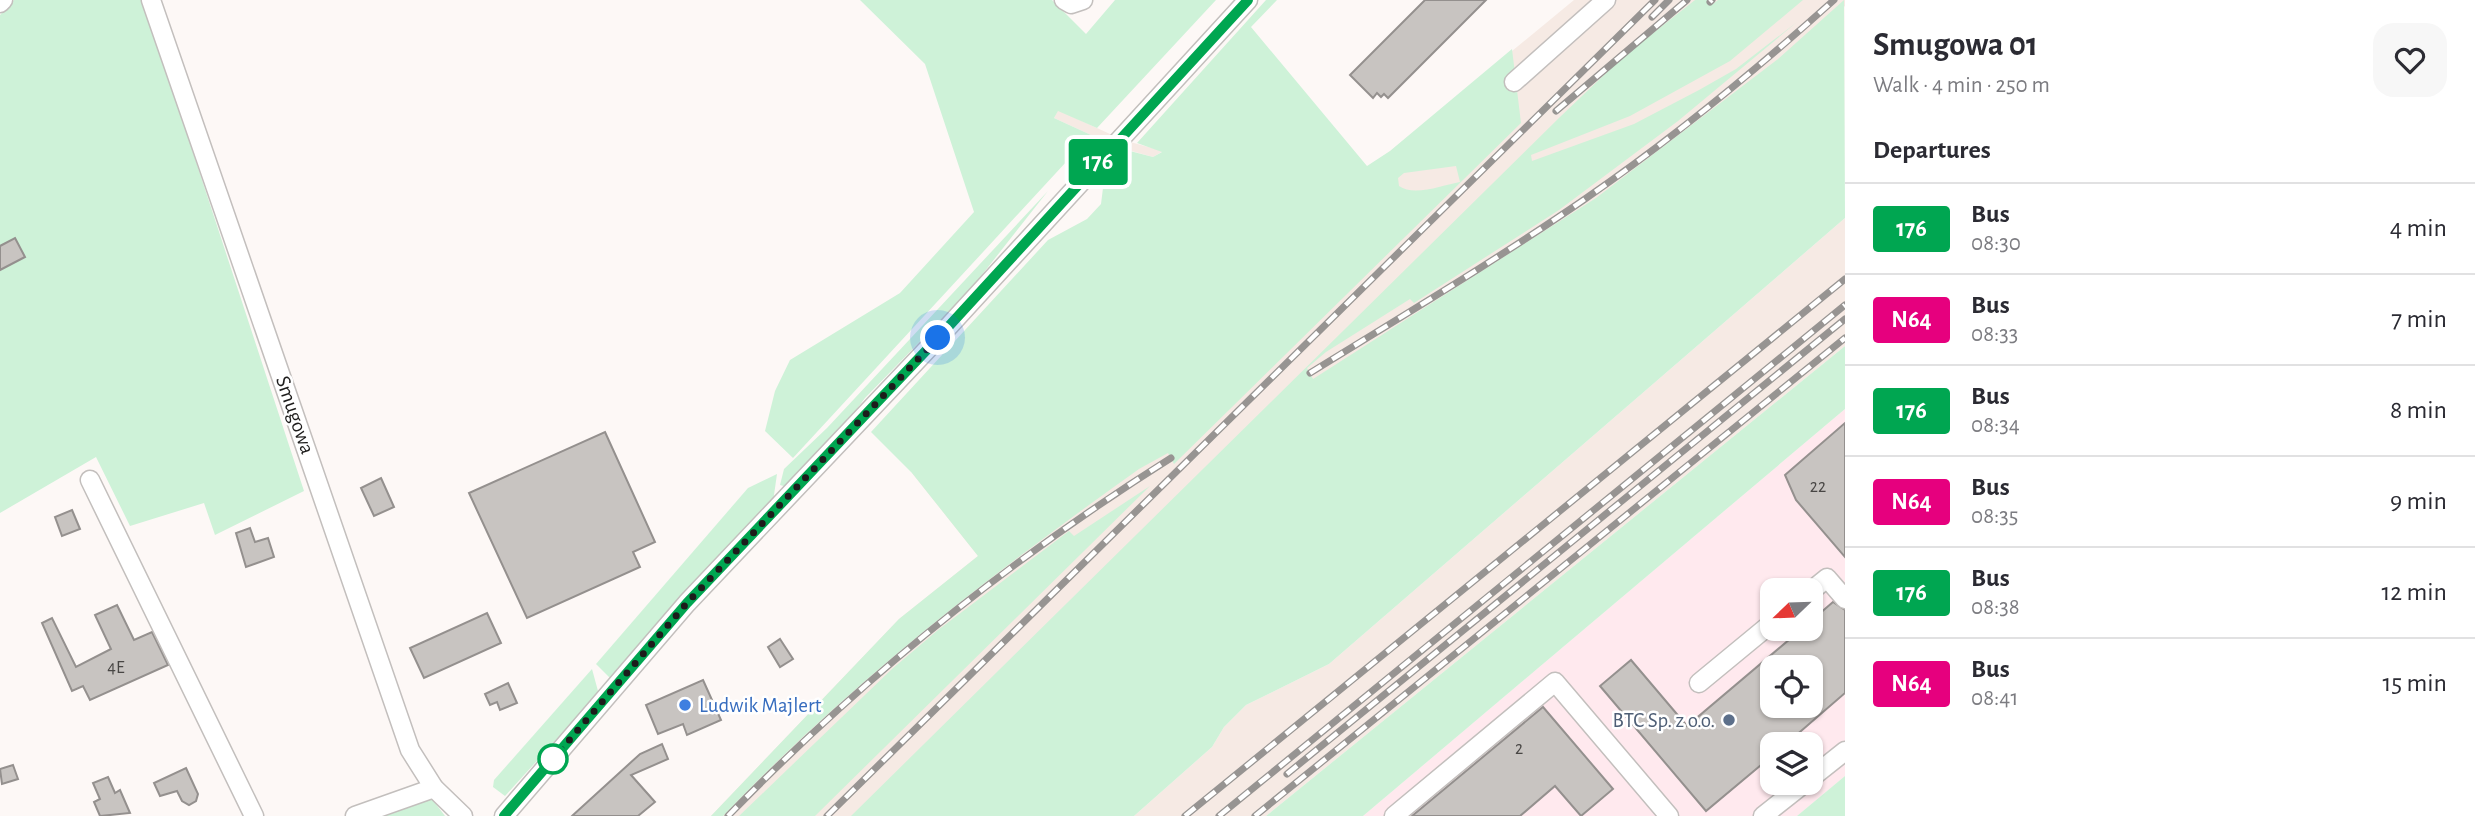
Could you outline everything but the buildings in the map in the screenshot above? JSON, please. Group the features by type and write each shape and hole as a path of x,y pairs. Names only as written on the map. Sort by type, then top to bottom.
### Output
{"street":[{"name":"Smugowa","path":"151,0 410,750 434,788 463,816"},
{"path":"1064,0 1071,4 1083,0"},
{"path":"504,816 687,603 929,347 1248,0"},
{"path":"1514,82 1606,0"},
{"path":"90,480 254,816"},
{"path":"1824,580 1827,578 1845,599"},
{"path":"1699,683 1760,633"},
{"path":"1394,816 1555,682 1661,813"},
{"path":"1823,768 1845,751"},
{"path":"355,816 434,788"},
{"path":"1763,816 1790,795"}],"shaded area":[{"path":"1574,0 1845,0 1845,6 897,816 711,816 899,619 978,556 912,473 1388,153"},
{"path":"1058,110 1123,140 1163,151 1153,157 1117,147 1054,118"},
{"path":"1845,218 1845,346 1266,816 1134,816 1212,747 1224,727 1246,705 1329,664"},
{"path":"1845,409 1845,776 1823,794 1823,732 1760,732 1760,795 1822,795 1797,816 1363,816"}],"green space":[{"path":"14,0 143,0 304,491 215,535 204,503 130,526 96,457 0,513 0,15"},
{"path":"860,0 1052,0 1086,34 1115,0 1216,0 1097,128 1058,111 1054,118 1091,135 793,458 765,431 775,391 790,360 900,293 974,212 925,64"},
{"path":"1266,0 1277,0 1251,27 1367,166 1390,151 1512,49 1521,123 1174,464 1168,453 1139,469 975,590 871,676 771,767 723,816 711,816 899,619 978,556 912,473 871,432 1048,240 1087,219 1101,204 1104,180 1130,151 1153,157 1162,152 1137,143","holes":["1456,166 1460,182 1412,190 1399,186 1398,178 1404,173"]},
{"path":"1695,0 1709,0 1713,4 1718,0 1803,0 1730,61 1630,116 1531,155 1532,161 1634,124 1736,69 1797,22 1678,121 1559,210 1414,303 1410,299 1326,352 1307,368 1313,379 1596,198 1778,59 1844,0 1845,218 1329,664 1246,705 1224,727 1212,747 1134,816 851,816 1561,116 1624,56"},
{"path":"1048,191 970,290 865,398 842,429 787,487 780,485 784,469 827,428"},
{"path":"1845,346 1845,409 1363,816 1266,816"},
{"path":"777,474 773,502 611,679 596,664 748,488"},
{"path":"1150,486 815,816 739,816 892,669 938,630 1069,531 1074,536"},
{"path":"592,669 598,691 593,699 505,796 493,787 494,780"},
{"path":"1845,776 1845,816 1797,816 1823,795"},
{"path":"429,795 445,816 379,816"}],"railway":[{"path":"827,816 1655,0"},
{"path":"1652,17 1669,0"},
{"path":"1556,111 1687,0"},
{"path":"1310,373 1517,244 1650,153 1774,53 1834,0"},
{"path":"1185,816 1845,279"},
{"path":"1219,816 1845,305"},
{"path":"1287,774 1845,319"},
{"path":"1255,816 1845,338"},
{"path":"728,816 831,717 939,624 1052,538 1171,458"}],"bus line":[{"name":"176","path":"504,816 687,603 938,338 1248,0"}],"place":[{"name":"Ludwik Majlert","path":"685,705"},
{"name":"BTC Sp. z o.o.","path":"1729,720"}],"route":[{"path":"553,759 687,603 938,338"}]}
